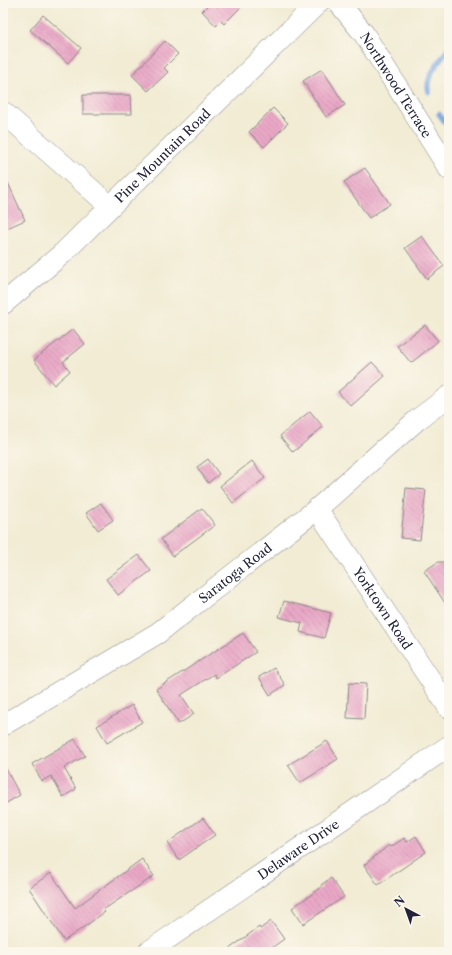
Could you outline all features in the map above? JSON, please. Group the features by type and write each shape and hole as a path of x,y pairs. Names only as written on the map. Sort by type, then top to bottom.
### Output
{"street":[{"name":"Pine Mountain Road","path":"3,304 62,254 318,3"},
{"name":"Northwood Terrace","path":"339,3 364,34 449,169"},
{"path":"3,112 110,206"},
{"name":"Saratoga Road","path":"3,725 158,633 317,509 417,420 449,396"},
{"name":"Yorktown Road","path":"317,509 449,708"},
{"name":"Delaware Drive","path":"148,952 449,746"}],"building":[{"path":"210,3 245,3 224,24 221,21 216,26 202,11"},
{"path":"43,15 81,48 68,63 30,30"},
{"path":"165,41 178,54 164,68 168,72 148,91 132,75"},
{"path":"322,69 345,105 326,117 303,81"},
{"path":"83,95 131,95 132,114 83,114"},
{"path":"273,108 288,123 264,147 249,132"},
{"path":"365,168 390,204 369,218 344,182"},
{"path":"3,172 25,220 3,230"},
{"path":"422,236 444,266 427,279 405,248"},
{"path":"425,325 438,341 411,363 397,346"},
{"path":"73,329 85,344 63,362 70,371 54,385 34,360"},
{"path":"372,362 385,376 351,406 338,392"},
{"path":"310,411 323,427 293,452 280,436"},
{"path":"208,459 219,474 208,483 197,467"},
{"path":"252,461 265,478 233,503 220,486"},
{"path":"406,488 426,490 420,540 401,538"},
{"path":"101,503 113,520 98,530 86,513"},
{"path":"202,508 215,525 173,556 161,539"},
{"path":"139,555 151,571 118,595 106,579"},
{"path":"438,562 443,562 449,571 449,609 424,571"},
{"path":"284,601 331,613 324,638 300,632 302,623 279,617"},
{"path":"243,633 256,652 216,678 214,674 181,695 194,714 179,724 156,689"},
{"path":"274,668 285,685 270,695 259,677"},
{"path":"349,683 366,684 364,719 347,718"},
{"path":"132,705 142,722 107,743 97,726"},
{"path":"75,739 85,756 64,768 76,789 63,797 51,776 42,781 32,764"},
{"path":"327,741 338,759 300,783 288,765"},
{"path":"3,764 20,795 3,805"},
{"path":"203,818 215,835 179,860 167,843"},
{"path":"416,836 426,852 378,885 364,865 389,845 391,847 404,838 407,842"},
{"path":"142,859 154,876 103,910 105,912 64,941 29,888 51,873 75,908"},
{"path":"331,878 344,897 303,924 292,908 322,887 321,885"},
{"path":"271,921 284,939 266,952 225,952 259,927 260,929"}],"waterway":[{"path":"429,92 428,86 431,75 449,47"},
{"path":"439,114 449,128"}]}
